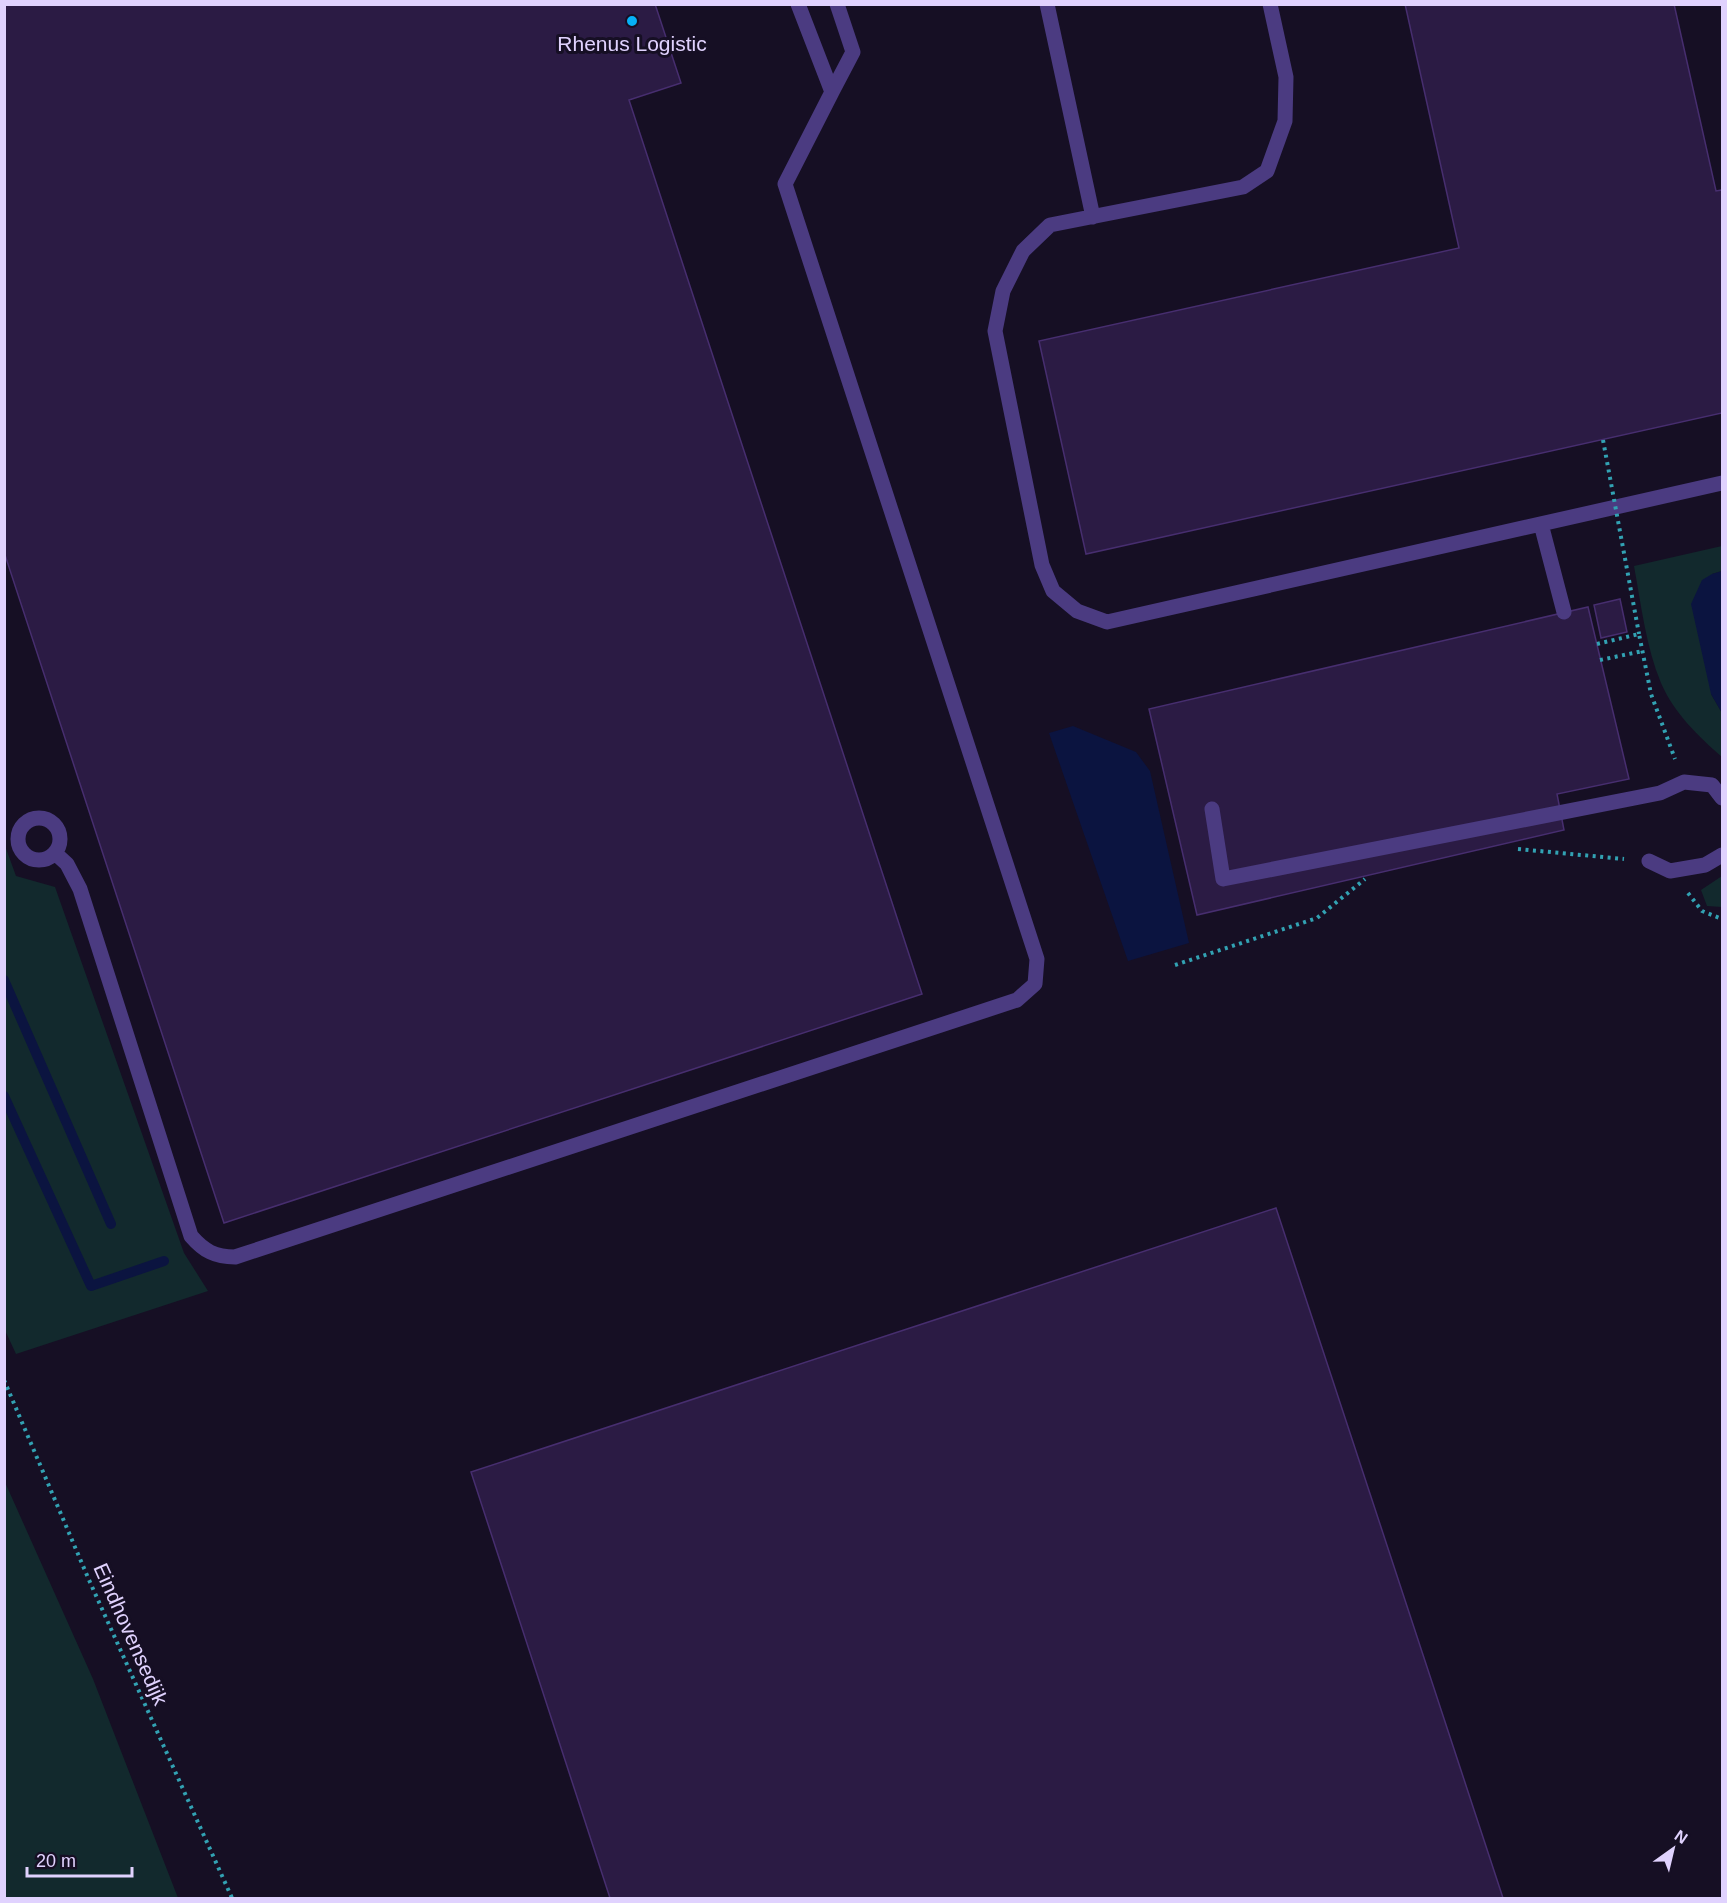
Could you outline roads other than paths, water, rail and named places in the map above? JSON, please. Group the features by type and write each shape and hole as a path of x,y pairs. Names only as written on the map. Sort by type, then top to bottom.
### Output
{"street":[{"path":"798,4 832,92"},
{"path":"55,853 67,864 80,889 191,1236 202,1248 220,1257 235,1257 1017,1000 1035,984 1037,959 785,184 853,52 837,4"},
{"path":"1047,4 1093,216"},
{"path":"1270,4 1286,77 1285,120 1267,171 1243,187 1050,225 1023,251 1002,291 995,331 1042,565 1053,591 1077,611 1107,622 1722,483"},
{"path":"1541,524 1564,612"},
{"path":"1212,809 1223,879 1660,792 1683,782 1712,785 1722,798"},
{"path":"1649,861 1671,871 1705,865 1722,855"}],"waterway":[{"path":"4,980 111,1224"},
{"path":"4,1096 91,1286 164,1261"}],"place":[{"name":"Rhenus Logistic","path":"632,21"}]}
